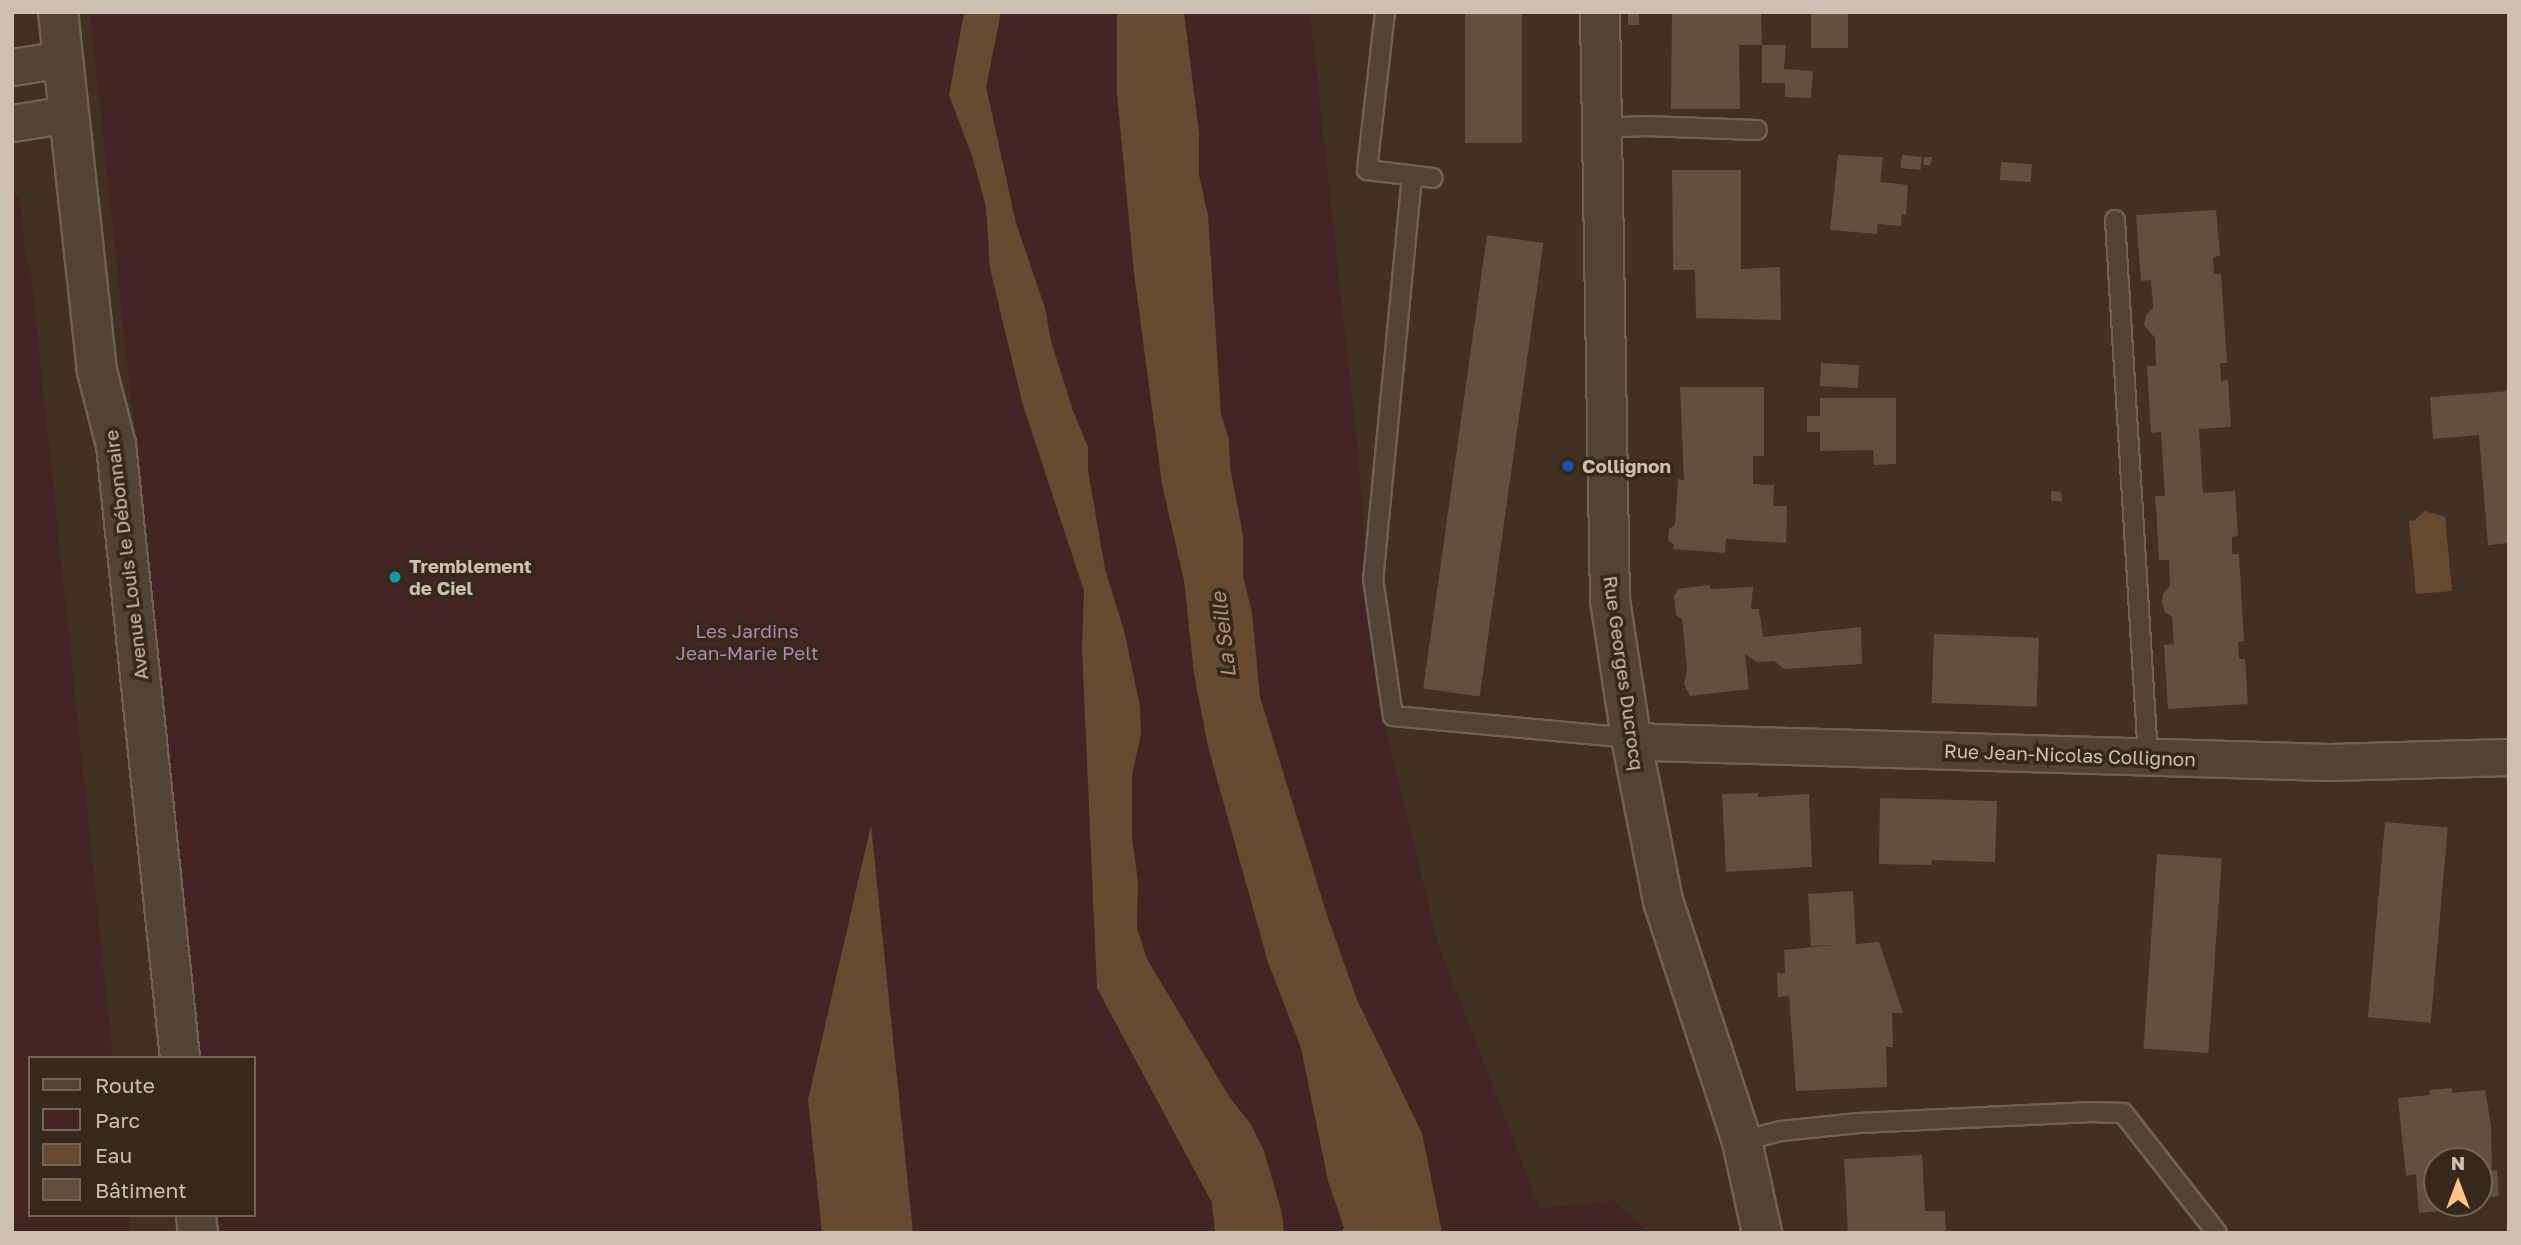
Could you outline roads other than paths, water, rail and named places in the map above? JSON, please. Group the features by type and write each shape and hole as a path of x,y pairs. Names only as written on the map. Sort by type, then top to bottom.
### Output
{"street":[{"name":"Avenue Louis le Débonnaire","path":"58,12 97,371 116,445 180,1056"},
{"name":"Rue Georges Ducrocq","path":"1600,12 1609,600 1631,738 1663,901 1742,1141 1762,1233"},
{"path":"12,68 63,59"},
{"path":"12,123 69,114"},
{"name":"Rue Jean-Nicolas Collignon","path":"1631,738 1652,742 2329,762 2509,757"}],"lane":[{"path":"1385,12 1367,170 1433,178"},
{"path":"1601,128 1645,126 1757,130"},
{"path":"1412,176 1373,578 1393,716 1631,738"},
{"path":"2115,220 2148,757"},
{"path":"1742,1141 1781,1131 1859,1123 2091,1112 2123,1113 2217,1233"}],"water":[{"path":"964,12 1001,12 986,87 1016,223 1045,308 1051,341 1073,411 1088,447 1088,470 1105,569 1125,634 1140,707 1141,734 1132,775 1132,837 1138,882 1137,928 1147,959 1230,1098 1250,1123 1264,1151 1282,1213 1284,1233 1215,1233 1212,1203 1097,988 1082,648 1084,591 1022,402 990,268 986,207 972,156 949,95"},
{"name":"La Seille","path":"1117,12 1184,12 1199,133 1199,175 1208,215 1221,414 1229,439 1230,467 1243,535 1243,576 1252,613 1260,697 1326,912 1357,1000 1422,1133 1442,1233 1340,1233 1344,1228 1328,1181 1301,1048 1268,962 1208,747 1194,674 1184,581 1162,484 1134,273 1117,94"},
{"path":"2425,511 2445,517 2452,591 2416,594 2409,521 2415,520"},
{"path":"871,825 913,1233 822,1233 808,1100"}],"place":[{"name":"Collignon","path":"1568,466"},
{"name":"Tremblement de Ciel","path":"395,577"}],"park label":[{"name":"Les Jardins Jean-Marie Pelt","path":"747,642"}]}
